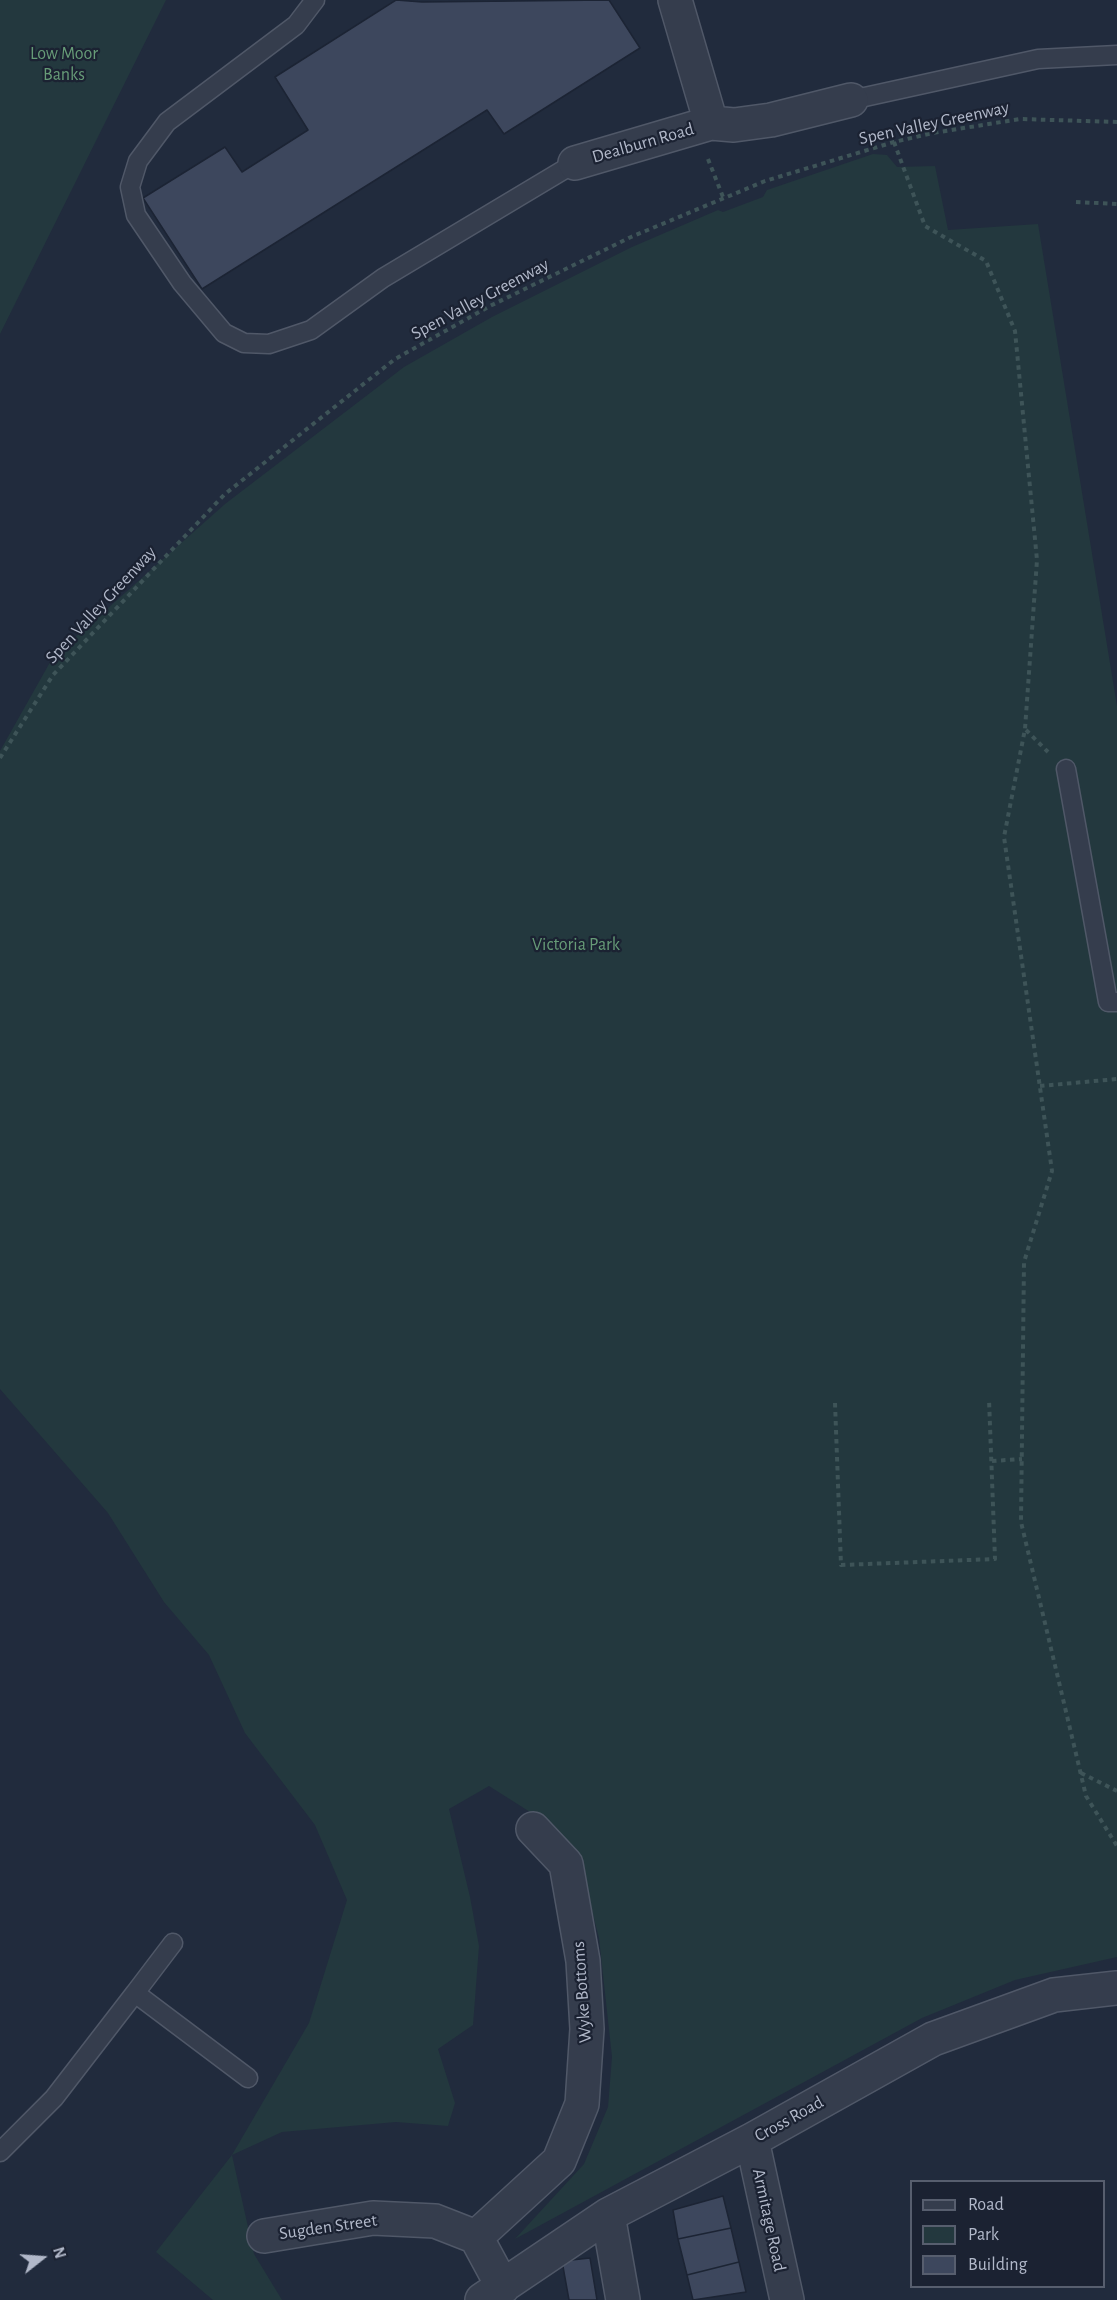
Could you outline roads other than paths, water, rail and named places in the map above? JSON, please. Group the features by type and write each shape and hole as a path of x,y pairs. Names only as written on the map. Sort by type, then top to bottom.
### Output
{"street":[{"name":"Dealburn Road","path":"675,0 711,123"},
{"name":"Dealburn Road","path":"575,163 711,123 734,125 771,120 851,100"},
{"name":"Wyke Bottoms","path":"476,2237 559,2161 582,2104 587,2029 586,2006 583,1961 566,1864 532,1829"},
{"name":"Cross Road","path":"493,2294 608,2215 752,2140 933,2039 1054,1995 1117,1988"},
{"name":"Armitage Road","path":"752,2140 787,2300"},
{"path":"608,2215 623,2300"},
{"name":"Sugden Street","path":"264,2236 373,2218 435,2221 476,2237"},
{"path":"476,2237 493,2294"}],"lane":[{"path":"315,0 296,26 167,122 138,161 130,187 136,215 182,283 224,333 244,343 269,344 310,330 383,278 575,163"},
{"path":"851,100 1038,59 1117,55"},
{"path":"1066,769 1108,1002 1117,1002"},
{"path":"0,2152 54,2098 173,1943"},
{"path":"135,1993 248,2078"}],"park label":[{"name":"Low Moor Banks","path":"64,64"},
{"name":"Victoria Park","path":"576,945"}]}
